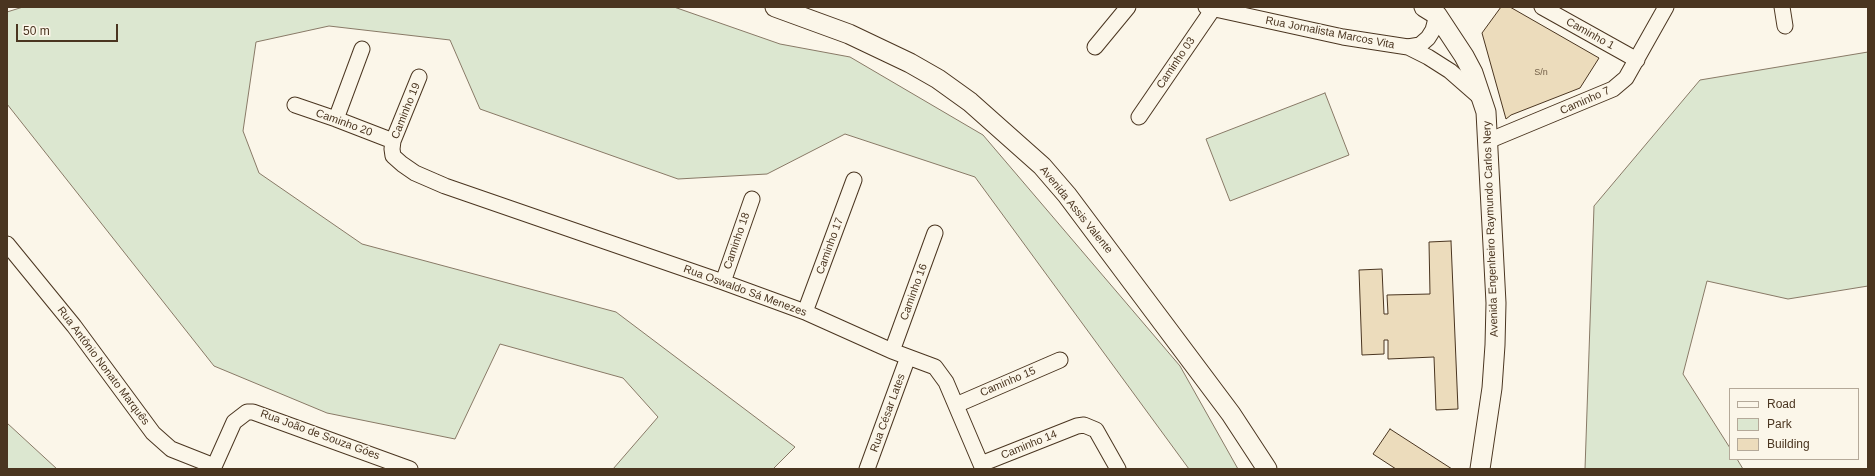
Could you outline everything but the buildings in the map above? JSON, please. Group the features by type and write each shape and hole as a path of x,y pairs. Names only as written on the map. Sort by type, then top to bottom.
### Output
{"main road":[{"name":"Avenida Assis Valente","path":"775,7 849,34 910,63 938,79 970,102 1042,166 1067,195 1231,414 1267,469"},
{"name":"Avenida Engenheiro Raymundo Carlos Nery","path":"1430,11 1464,56 1483,99 1486,112 1496,303 1492,388 1480,469"}],"street":[{"path":"1095,47 1128,7"},
{"name":"Caminho 1","path":"1542,7 1637,60"},
{"name":"Caminho 7","path":"1488,141 1613,89 1626,78 1666,7"},
{"path":"1782,7 1785,26"},
{"name":"Rua Jornalista Marcos Vita","path":"1215,8 1343,36 1408,47 1428,56 1483,99"},
{"name":"Caminho 03","path":"1139,117 1215,8"},
{"name":"Rua Jornalista Marcos Vita","path":"1408,47 1420,45 1434,30 1430,11"},
{"path":"336,119 362,49"},
{"name":"Caminho 19","path":"419,77 393,141 393,156 415,173 445,186"},
{"name":"Caminho 20","path":"295,105 393,141"},
{"name":"Caminho 17","path":"805,312 854,180"},
{"name":"Rua Oswaldo Sá Menezes","path":"445,186 723,282 805,312 892,351 935,367 946,382 982,467"},
{"name":"Caminho 18","path":"723,282 752,199"},
{"name":"Caminho 16","path":"892,351 935,233"},
{"name":"Rua Antônio Nonato Marquês","path":"7,244 74,326 152,433 171,450 214,468"},
{"name":"Rua César Lates","path":"867,469 908,357"},
{"name":"Caminho 15","path":"956,405 1060,360"},
{"name":"Rua João de Souza Góes","path":"214,468 234,422 247,412 253,412 410,469"},
{"name":"Caminho 14","path":"982,467 1077,426 1084,425 1096,430 1118,469"}],"green space":[{"path":"23,7 674,7 780,44 850,57 983,135 1180,366 1238,469 1189,469 975,177 845,134 767,174 678,179 480,109 450,40 329,26 256,42 243,131 259,173 362,244 616,312 795,447 773,469 613,469 658,417 623,378 500,344 455,439 327,413 214,366 7,104 7,12"},
{"path":"1868,52 1868,286 1788,299 1707,281 1683,374 1729,446 1729,460 1738,460 1743,469 1585,469 1594,206 1700,80"},
{"path":"1325,93 1349,155 1230,201 1206,139"},
{"path":"7,423 57,469 7,469"}]}
